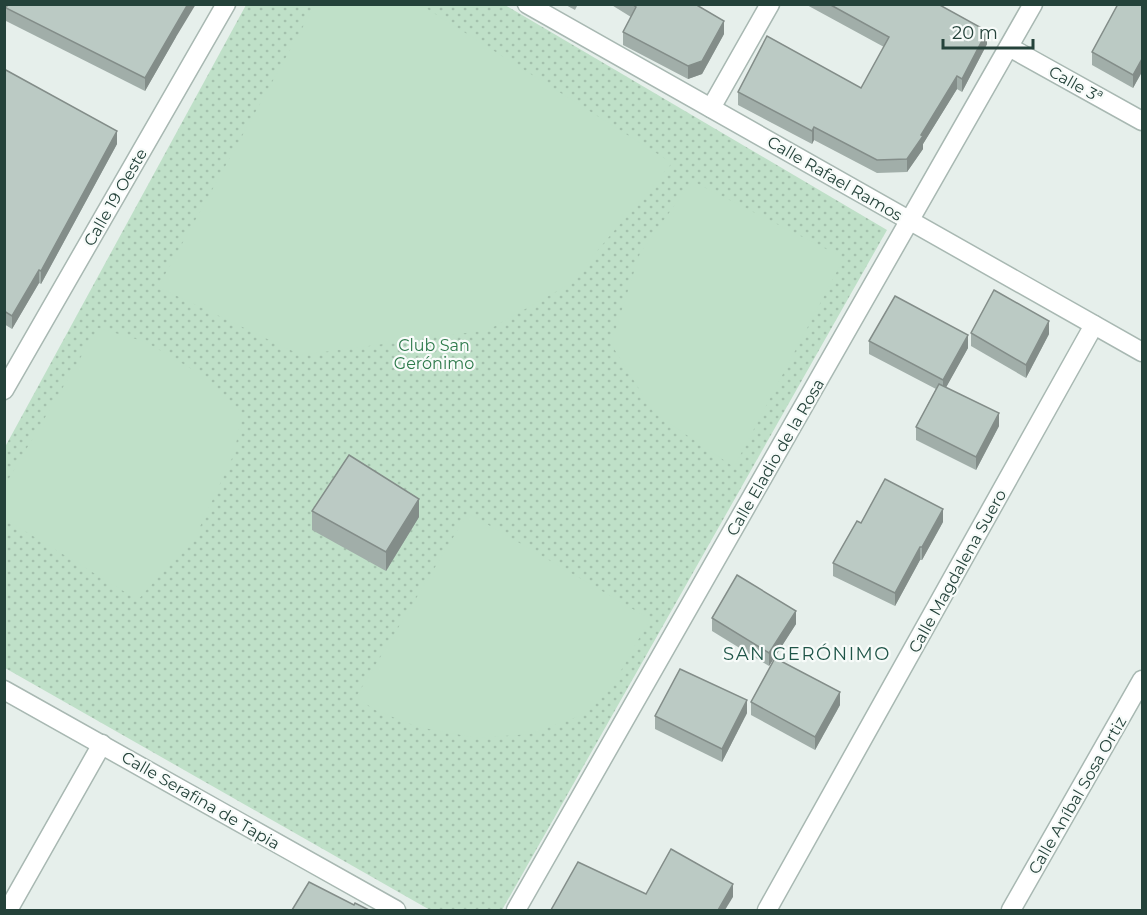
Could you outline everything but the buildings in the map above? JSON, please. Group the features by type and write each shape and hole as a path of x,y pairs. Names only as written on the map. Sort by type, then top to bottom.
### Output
{"street":[{"name":"Calle 19 Oeste","path":"4,390 226,4"},
{"name":"Calle Rafael Ramos","path":"527,4 1143,352"},
{"path":"711,108 770,4"},
{"name":"Calle Eladio de la Rosa","path":"516,910 1033,4"},
{"name":"Calle 3ª","path":"1009,47 1143,121"},
{"name":"Calle Magdalena Suero","path":"767,910 1094,325"},
{"name":"Calle Aníbal Sosa Ortiz","path":"1011,910 1143,680"},
{"name":"Calle Serafina de Tapia","path":"4,690 396,910"},
{"path":"8,910 102,744"}],"green space":[{"name":"Club San Gerónimo","path":"246,5 505,5 887,230 502,910 430,910 5,668 5,447"},
{"path":"315,5 421,5 672,163 568,285 488,330 301,355 158,287"},
{"path":"692,181 844,258 734,467 654,413 611,344 640,253"},
{"path":"98,328 146,342 195,371 242,414 234,454 198,531 138,600 5,519 5,485"},
{"path":"468,513 650,619 614,683 582,715 530,734 477,738 418,727 375,710 356,697"}],"district":[{"name":"SAN GERÓNIMO","path":"807,654"}]}
